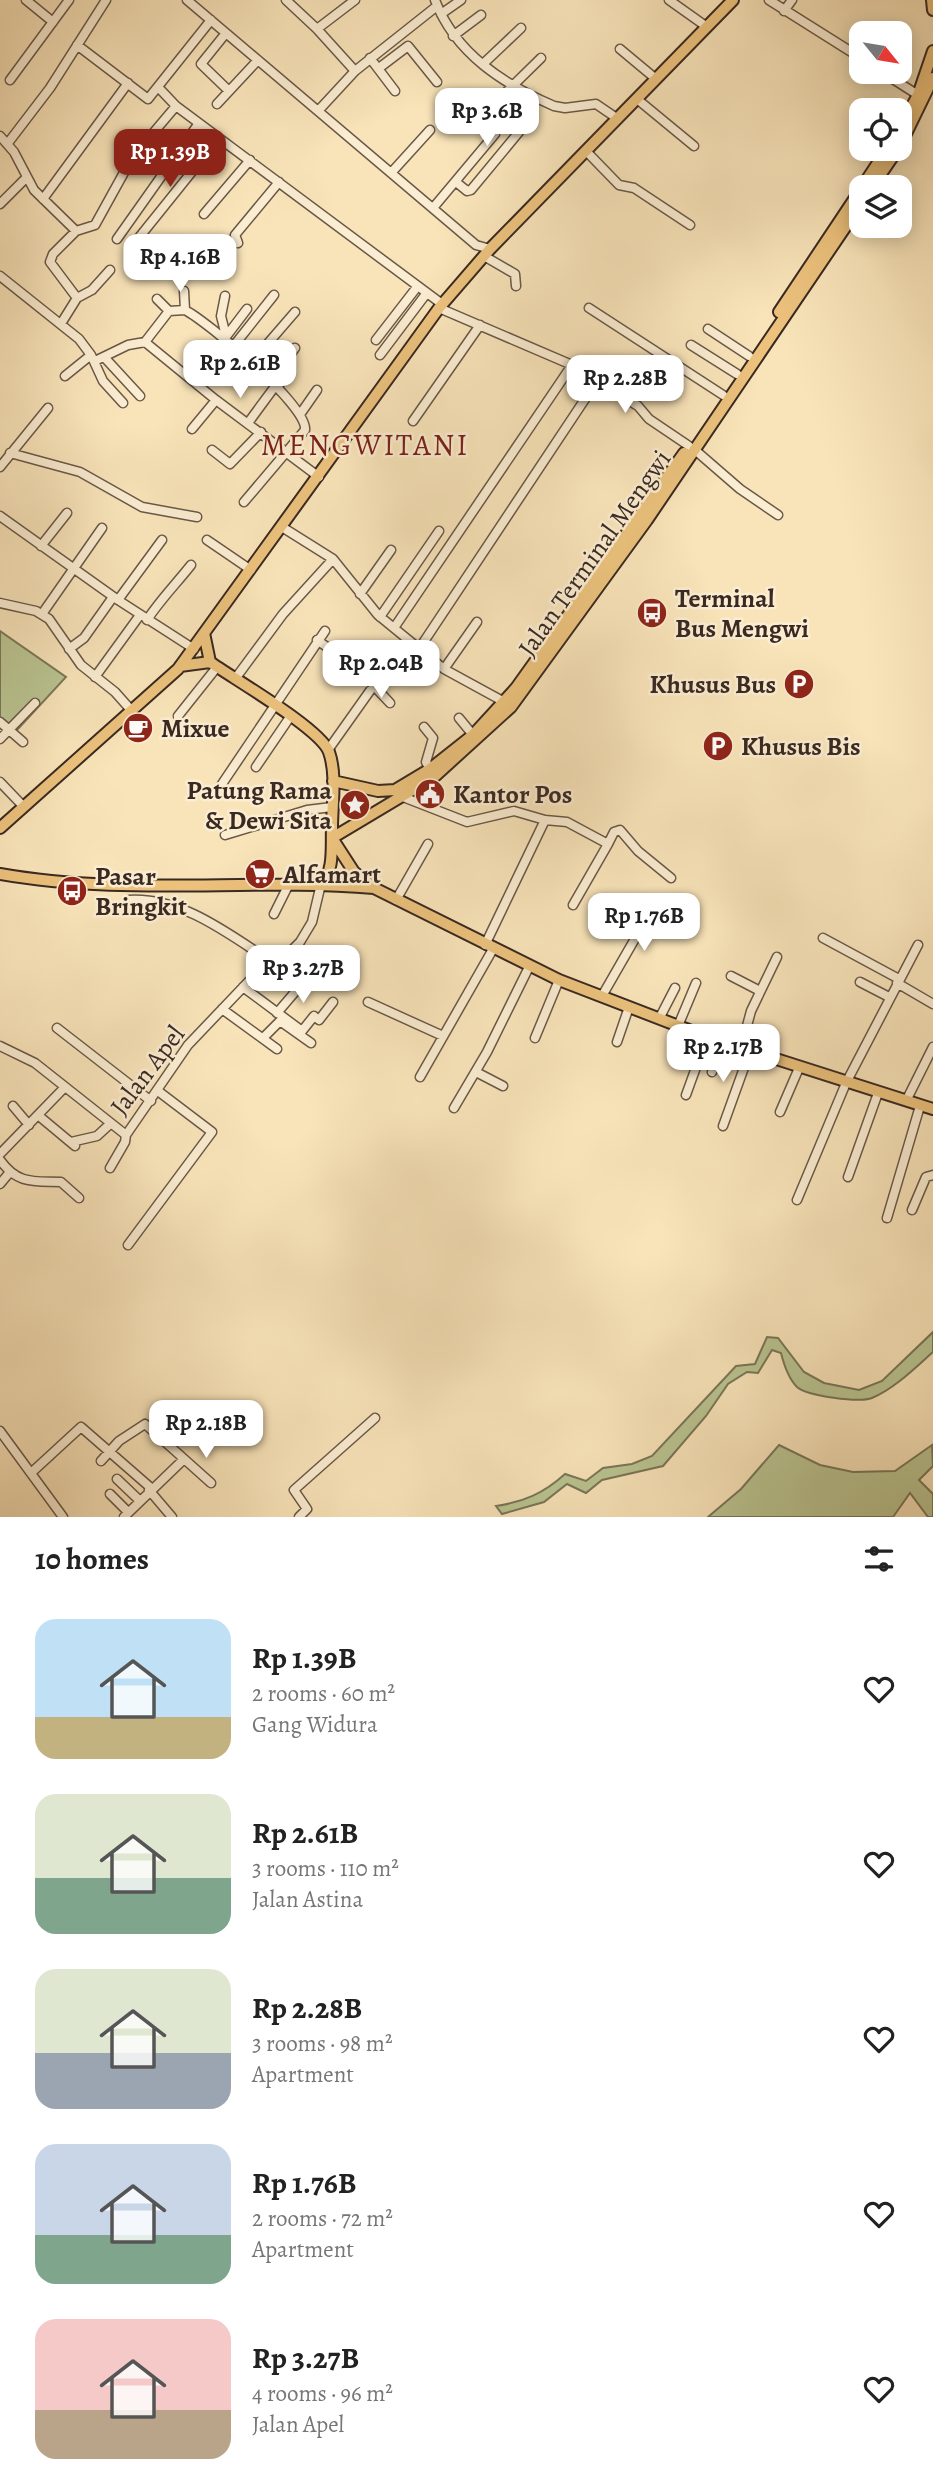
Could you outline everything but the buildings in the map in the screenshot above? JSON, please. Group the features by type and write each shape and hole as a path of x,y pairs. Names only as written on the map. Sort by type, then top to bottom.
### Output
{"highway":[{"path":"0,828 180,666 440,306 485,255 733,0"},
{"path":"932,0 933,10"},
{"path":"912,106 933,51"},
{"path":"912,121 933,78"},
{"name":"Jalan Terminal Mengwi","path":"331,838 403,797 507,704 692,448 849,208"},
{"name":"Jalan Terminal Mengwi","path":"692,448 749,356 849,219"},
{"path":"204,633 214,664 236,683 273,705 321,740 328,750 333,781 330,868 321,884"},
{"path":"180,666 214,664"},
{"name":"Jalan Terminal Mengwi","path":"333,781 388,792 407,785 432,773 507,704"},
{"path":"331,838 354,872 374,888 529,967 706,1037 933,1110"},
{"path":"0,874 108,884 321,884 374,888"}],"street":[{"path":"26,0 53,22"},
{"path":"10,80 69,0"},
{"path":"8,144 34,111 106,0"},
{"path":"187,0 485,255 515,274 516,285"},
{"path":"286,0 355,71"},
{"path":"317,29 355,0"},
{"path":"318,111 370,58 438,7 461,0"},
{"path":"670,0 707,27"},
{"path":"769,0 849,51"},
{"path":"784,11 792,0"},
{"path":"438,7 462,48 513,84 554,106 565,108 596,104 618,119"},
{"path":"453,36 481,15"},
{"path":"78,45 148,99 211,20"},
{"path":"483,64 521,28"},
{"path":"226,33 201,64 229,91"},
{"path":"379,68 408,46 437,82"},
{"path":"620,49 656,79"},
{"path":"370,58 395,90"},
{"path":"488,110 541,58"},
{"path":"217,104 258,60"},
{"path":"43,199 128,83"},
{"path":"901,84 918,95"},
{"path":"158,87 176,106 440,306 572,365 638,406 646,417 692,448 740,489 778,515"},
{"path":"637,99 694,146"},
{"path":"77,298 50,261 53,254 76,231 95,225 132,158 176,106"},
{"path":"117,240 200,123"},
{"path":"391,173 430,130"},
{"path":"456,182 467,191 471,190 519,132"},
{"path":"433,208 495,134"},
{"path":"0,136 8,144 26,178 76,231"},
{"path":"133,245 219,138"},
{"path":"586,151 619,186 634,188 690,225"},
{"path":"204,214 250,160"},
{"path":"0,204 26,178"},
{"path":"238,243 235,235 279,182"},
{"path":"62,322 77,298 92,290 110,270"},
{"path":"0,276 62,322 93,358 103,381 123,404"},
{"path":"376,340 417,287"},
{"path":"184,291 185,310"},
{"path":"380,355 426,294"},
{"path":"232,348 274,295"},
{"path":"224,338 221,316 225,296"},
{"path":"157,299 169,311 185,310 224,338 275,384 301,413 305,430 244,502"},
{"path":"589,308 723,395"},
{"path":"224,338 247,309"},
{"path":"65,376 93,358 105,358 128,345 145,342 169,311"},
{"path":"251,363 295,313"},
{"path":"412,421 480,325"},
{"path":"708,329 749,356"},
{"path":"145,342 216,400 288,451 319,477"},
{"path":"691,345 737,374"},
{"path":"248,423 275,384 295,348"},
{"path":"105,358 140,396"},
{"path":"394,628 572,365"},
{"path":"275,384 288,372"},
{"path":"419,649 597,381"},
{"path":"301,413 317,390"},
{"path":"192,429 216,400"},
{"path":"0,467 6,453 48,408"},
{"path":"212,450 230,464 261,432"},
{"path":"6,453 80,472 142,507 197,517"},
{"path":"41,546 67,513"},
{"path":"0,516 115,598 194,649"},
{"path":"282,527 333,559 380,617 407,640 444,669 507,704"},
{"path":"42,614 102,528"},
{"path":"380,617 439,531"},
{"path":"69,649 84,638 162,540"},
{"path":"207,540 251,570"},
{"path":"360,594 391,551"},
{"path":"236,683 283,614 333,559"},
{"path":"95,677 143,617 160,598 171,592 191,565"},
{"path":"0,603 42,614 55,624 69,649 131,710"},
{"path":"444,669 477,622"},
{"path":"222,785 325,631"},
{"path":"317,640 358,669 390,703"},
{"path":"328,750 407,640"},
{"path":"178,716 214,664"},
{"path":"0,738 36,703"},
{"path":"256,767 290,717"},
{"path":"459,718 472,735"},
{"path":"0,722 23,742"},
{"path":"424,727 433,738 426,762 432,773"},
{"path":"0,782 23,806"},
{"path":"403,797 467,822 514,811 545,820 568,822 608,844"},
{"path":"225,835 307,810 332,807"},
{"path":"420,1077 489,947 545,820"},
{"path":"573,905 614,832 620,830 638,851 671,878"},
{"path":"396,900 428,844"},
{"path":"274,914 289,884"},
{"name":"Jalan Apel","path":"0,1046 35,1062 126,1135 188,1045 269,960 291,950 302,939 316,912 321,884"},
{"path":"129,900 149,899 198,916 269,960"},
{"path":"602,996 644,923 647,914 643,908"},
{"path":"823,938 933,1004"},
{"path":"797,1200 846,1083 918,945"},
{"path":"723,1126 760,991 777,957"},
{"path":"454,1108 476,1072 529,967"},
{"path":"731,976 760,991"},
{"path":"277,1013 307,978"},
{"path":"535,1038 559,980"},
{"path":"860,982 889,997"},
{"path":"678,1026 696,983"},
{"path":"243,987 302,1031 314,1016 319,1020 333,1002"},
{"path":"659,1018 675,988"},
{"path":"368,1002 443,1037"},
{"path":"617,1042 629,1007"},
{"path":"222,1009 277,1049"},
{"path":"263,1038 280,1021 312,1043"},
{"path":"57,1028 151,1101"},
{"path":"686,1095 706,1037"},
{"path":"712,1072 723,1043"},
{"path":"906,1101 933,1047"},
{"path":"780,1112 799,1068"},
{"path":"476,1072 503,1086"},
{"path":"65,1087 1,1155 10,1172 32,1182 61,1182 79,1198"},
{"path":"128,1244 212,1132 158,1091"},
{"path":"848,1177 878,1093"},
{"path":"887,1218 920,1105"},
{"path":"13,1106 29,1125"},
{"path":"39,1116 73,1144 97,1136 110,1124"},
{"path":"110,1168 126,1135"},
{"path":"0,1184 10,1172"},
{"path":"912,1210 926,1177 933,1175"},
{"path":"299,1517 307,1509 294,1490 375,1418"},
{"path":"101,1461 110,1450 145,1424 211,1483"},
{"path":"31,1474 81,1427 110,1450 150,1489 172,1517"},
{"path":"0,1431 63,1517"},
{"path":"110,1494 126,1515 183,1460"},
{"path":"117,1479 139,1500"}],"green space":[{"path":"0,631 66,677 17,730 0,721"},
{"path":"933,1332 933,1352 896,1384 872,1398 865,1399 833,1398 797,1387 791,1380 781,1353 772,1350 758,1373 747,1372 728,1384 706,1416 663,1466 602,1480 586,1493 567,1484 544,1502 502,1514 496,1506 533,1496 565,1474 586,1481 603,1468 632,1464 652,1456 736,1366 755,1364 767,1337 778,1338 804,1372 824,1383 859,1390 882,1381"},
{"path":"779,1445 820,1465 853,1472 895,1471 932,1445 933,1466 919,1480 933,1494 933,1517 928,1517 910,1493 893,1517 708,1517 741,1489"}],"place":[{"name":"Terminal Bus Mengwi","path":"652,613"},
{"name":"Khusus Bus","path":"799,684"},
{"name":"Mixue","path":"138,728"},
{"name":"Khusus Bis","path":"718,746"},
{"name":"Kantor Pos","path":"430,794"},
{"name":"Patung Rama & Dewi Sita","path":"355,805"},
{"name":"Alfamart","path":"260,874"},
{"name":"Pasar Bringkit","path":"72,891"}],"district":[{"name":"MENGWITANI","path":"365,445"}]}
